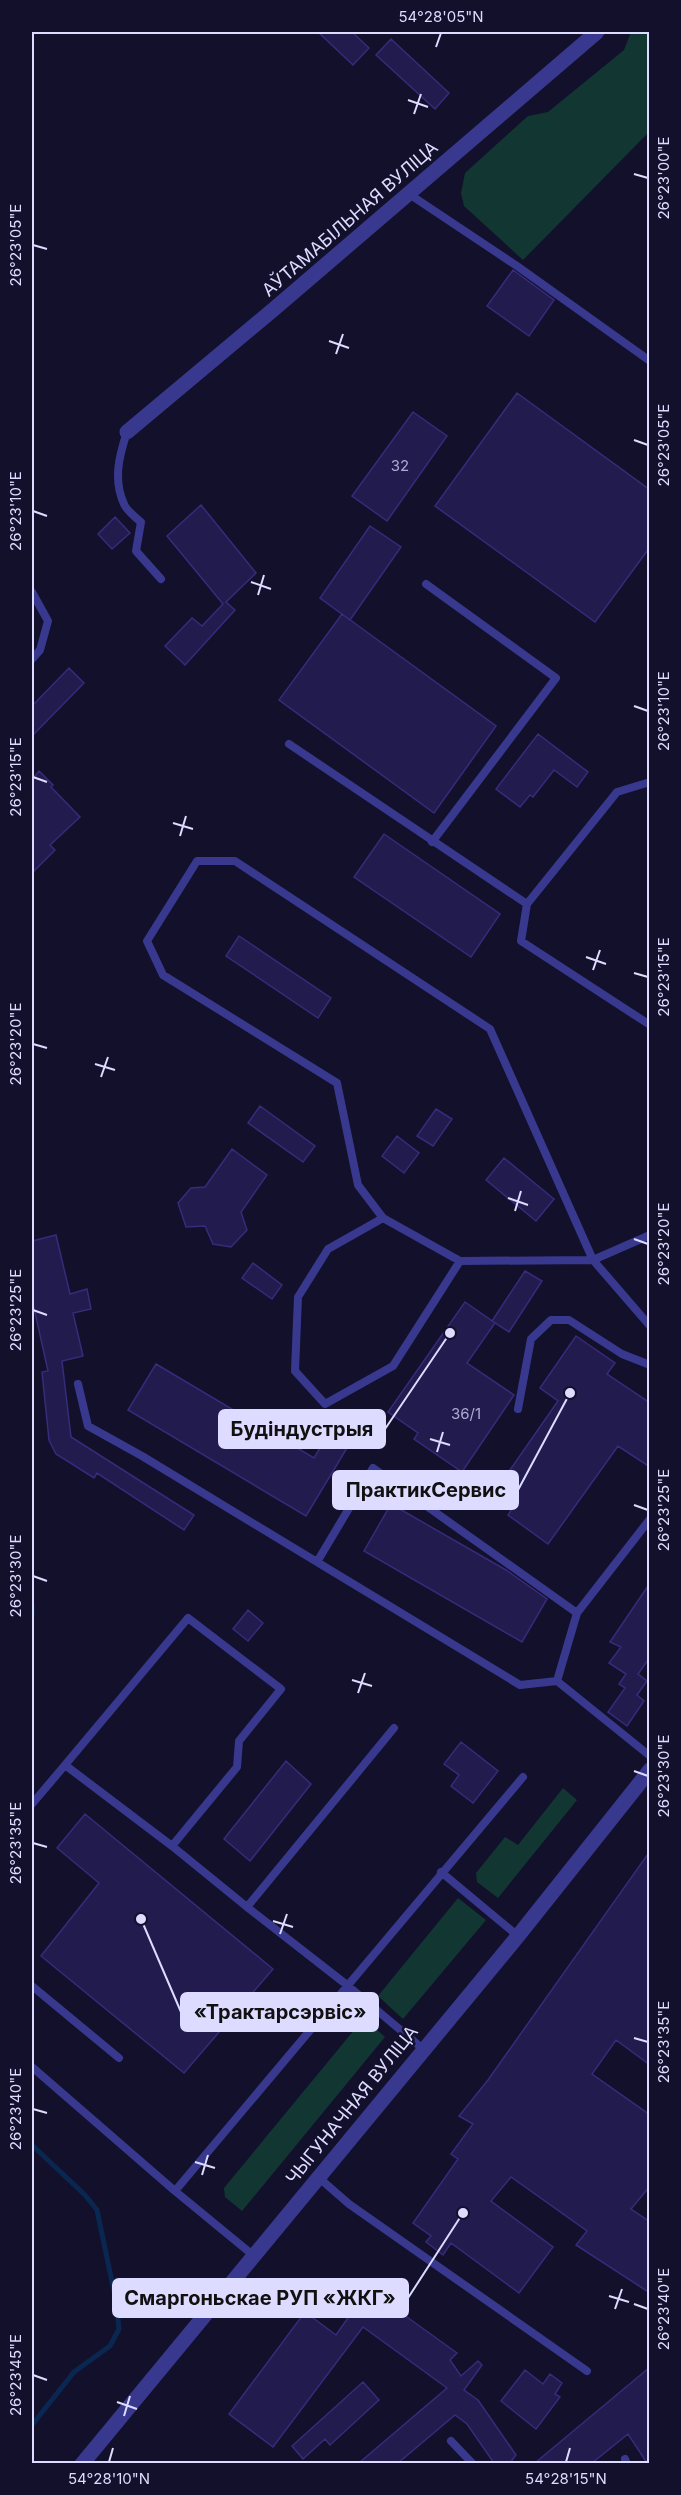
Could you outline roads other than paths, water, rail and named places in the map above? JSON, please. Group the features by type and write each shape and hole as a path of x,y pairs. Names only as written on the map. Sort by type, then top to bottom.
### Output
{"street":[{"name":"АЎТАМАБІЛЬНАЯ ВУЛІЦА","path":"127,432 410,194 597,32"},
{"name":"ЧЫГУНАЧНАЯ ВУЛІЦА","path":"82,2463 518,1936 650,1770"}],"lane":[{"path":"410,194 517,266 650,361"},
{"path":"127,432 117,464 120,489 124,506 141,522 136,551 161,579"},
{"path":"426,584 556,678 432,842"},
{"path":"32,592 48,621 40,650 32,659"},
{"path":"289,744 526,904"},
{"path":"650,782 617,792 526,904 521,941 650,1025"},
{"path":"650,1235 593,1260 460,1261 383,1218 358,1185 337,1083 163,975 147,941 197,861 235,861 490,1029 593,1260 650,1326"},
{"path":"383,1218 328,1249 298,1297 295,1371 325,1404 393,1366 460,1261"},
{"path":"518,1409 531,1339 551,1320 569,1320 622,1354 650,1365"},
{"path":"78,1384 88,1426 520,1685 557,1681 650,1756"},
{"path":"317,1562 373,1468 577,1613"},
{"path":"557,1681 577,1613 650,1519"},
{"path":"32,1804 188,1618 281,1689 239,1741 237,1767 172,1846"},
{"path":"247,1907 394,1728"},
{"path":"65,1765 172,1846 347,1985 423,2049"},
{"path":"175,2191 441,1872 523,1778"},
{"path":"441,1872 518,1936"},
{"path":"32,1986 119,2058"},
{"path":"32,2067 254,2256"},
{"path":"318,2177 349,2204 587,2371"},
{"path":"452,2441 473,2463"}],"waterway":[{"path":"32,1606 32,1615"},
{"path":"32,2145 85,2195 97,2210 116,2301 119,2329 110,2346 74,2372 32,2425"}],"place":[{"name":"Будіндустрыя","path":"450,1333"},
{"name":"ПрактикСервис","path":"570,1393"},
{"name":"«Трактарсэрвіс»","path":"141,1919"},
{"name":"Смаргоньскае РУП «ЖКГ»","path":"463,2213"}]}
